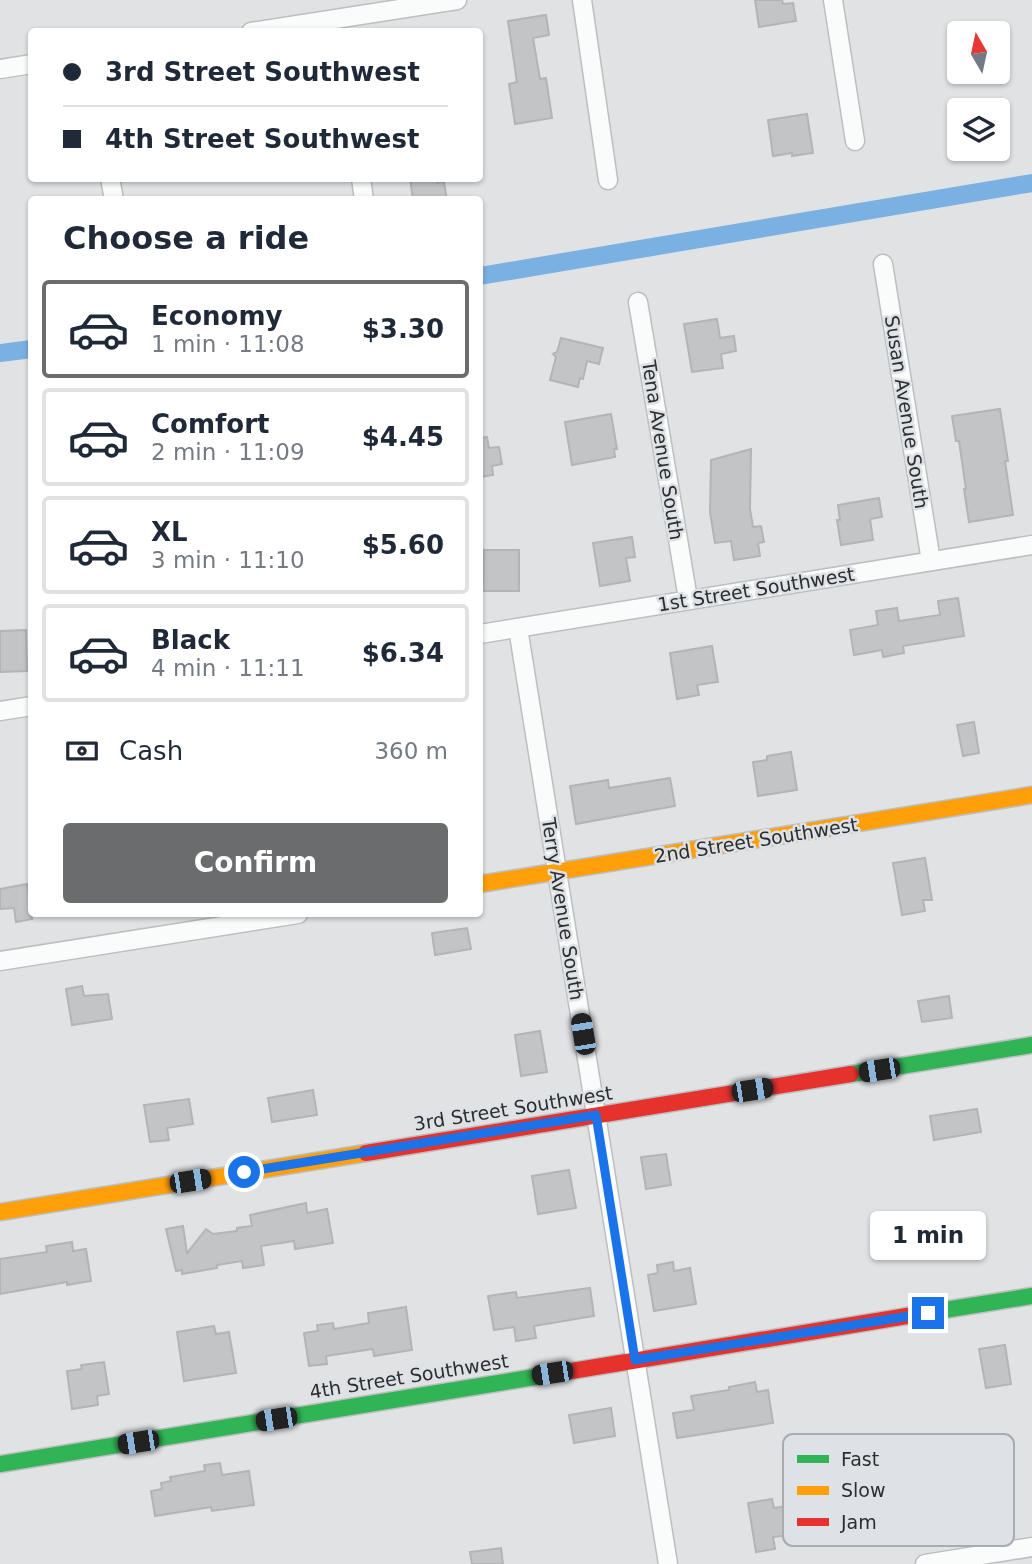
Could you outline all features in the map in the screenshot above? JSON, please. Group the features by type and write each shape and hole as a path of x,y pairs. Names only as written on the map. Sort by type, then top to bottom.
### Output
{"street":[{"path":"299,28 335,25 412,3 457,0"},
{"path":"582,0 608,180"},
{"path":"833,0 855,141"},
{"path":"0,69 28,65"},
{"name":"Susan Avenue South","path":"883,264 932,561"},
{"name":"Tena Avenue South","path":"638,302 688,599"},
{"name":"1st Street Southwest","path":"483,634 1032,545"},
{"name":"Terry Avenue South","path":"518,628 668,1564"},
{"path":"0,711 28,707"},
{"name":"2nd Street Southwest","path":"483,884 1032,795"},
{"path":"0,961 279,917"},
{"name":"3rd Street Southwest","path":"0,1212 1032,1045"},
{"name":"4th Street Southwest","path":"0,1464 1032,1296"},
{"path":"925,1564 1032,1547"}],"building":[{"path":"755,0 782,0 783,4 793,3 796,21 759,27"},
{"path":"546,15 549,35 533,38 540,79 546,78 552,118 515,124 509,84 517,82 508,21"},
{"path":"807,114 813,153 773,156 768,120"},
{"path":"411,182 444,182 446,196 412,196"},
{"path":"717,319 720,338 734,336 736,351 721,354 723,368 692,372 684,324"},
{"path":"561,338 603,348 599,364 587,361 583,379 580,378 578,387 550,380 556,357 553,354 557,352"},
{"path":"1000,409 1013,515 969,522 959,441 956,441 952,416"},
{"path":"611,414 617,449 614,449 615,457 572,465 565,422"},
{"path":"487,437 489,448 499,447 502,464 492,466 493,475 483,477 483,438"},
{"path":"751,449 750,509 753,527 761,526 764,542 758,543 760,556 734,560 731,541 715,543 710,512 711,460"},
{"path":"879,498 882,517 870,519 873,540 841,545 837,520 840,520 838,505"},
{"path":"632,537 635,557 626,558 630,581 600,586 593,543"},
{"path":"484,550 519,550 519,591 483,591"},
{"path":"958,598 964,636 903,646 904,653 883,657 882,650 854,655 850,630 878,625 876,611 897,608 899,621 940,615 938,601"},
{"path":"26,630 27,671 0,672 0,631"},
{"path":"712,646 718,682 697,685 699,695 677,699 670,653"},
{"path":"974,722 979,753 963,756 957,725"},
{"path":"791,752 797,790 758,796 753,762 767,760 767,756"},
{"path":"670,778 675,806 576,824 570,786 608,780 609,788"},
{"path":"925,858 932,900 923,900 925,911 902,915 893,863"},
{"path":"27,884 28,917 32,919 16,922 14,908 0,909 0,889"},
{"path":"467,928 471,949 435,955 432,933"},
{"path":"82,986 84,996 108,994 112,1019 72,1025 66,989"},
{"path":"949,996 952,1018 922,1022 918,1001"},
{"path":"540,1031 547,1072 521,1076 515,1035"},
{"path":"313,1090 317,1115 272,1122 268,1098"},
{"path":"189,1099 193,1124 167,1128 169,1140 150,1142 144,1105"},
{"path":"977,1109 981,1132 934,1140 930,1116"},
{"path":"666,1154 671,1185 646,1189 641,1157"},
{"path":"569,1170 576,1208 538,1214 532,1176"},
{"path":"306,1203 307,1213 327,1209 333,1243 295,1249 294,1241 261,1246 264,1265 243,1268 242,1261 182,1274 182,1270 176,1271 166,1229 183,1226 187,1253 206,1229 213,1234 237,1231 237,1228 252,1226 250,1215"},
{"path":"72,1242 73,1251 86,1249 91,1281 67,1285 67,1282 0,1294 0,1259 47,1252 46,1246"},
{"path":"673,1262 674,1271 690,1268 696,1304 654,1311 648,1275 658,1273 657,1265"},
{"path":"590,1288 594,1316 534,1326 536,1338 516,1341 514,1327 494,1330 488,1296 516,1292 517,1298"},
{"path":"406,1307 412,1350 374,1356 373,1349 326,1356 327,1364 309,1366 304,1333 318,1331 317,1325 333,1323 334,1329 369,1323 368,1313"},
{"path":"214,1326 216,1334 229,1332 236,1373 184,1381 177,1332"},
{"path":"1005,1345 1011,1384 986,1388 979,1349"},
{"path":"104,1362 109,1394 97,1396 98,1405 72,1409 67,1371 82,1369 81,1365"},
{"path":"755,1382 757,1392 768,1390 773,1423 677,1438 673,1413 694,1410 691,1396 729,1390 729,1387"},
{"path":"611,1408 615,1436 574,1443 569,1415"},
{"path":"220,1463 222,1475 249,1471 254,1505 212,1511 211,1507 155,1516 151,1491 162,1489 161,1483 171,1481 170,1477 205,1471 204,1465"},
{"path":"772,1499 774,1508 783,1507 783,1536 773,1537 775,1549 756,1552 748,1503"},
{"path":"501,1548 503,1564 472,1564 470,1552"}],"waterway":[{"path":"483,275 1032,183"},
{"path":"0,353 28,350"}],"traffic: fast":[{"path":"851,1074 1032,1045"},
{"path":"907,1316 1032,1296"},
{"path":"0,1464 541,1376"}],"traffic: slow":[{"path":"483,884 1032,795"},
{"path":"0,1212 366,1153"}],"traffic: jam":[{"path":"366,1153 851,1074"},
{"path":"541,1376 907,1316"}],"route":[{"path":"244,1172 596,1115 635,1360 928,1313"}]}
